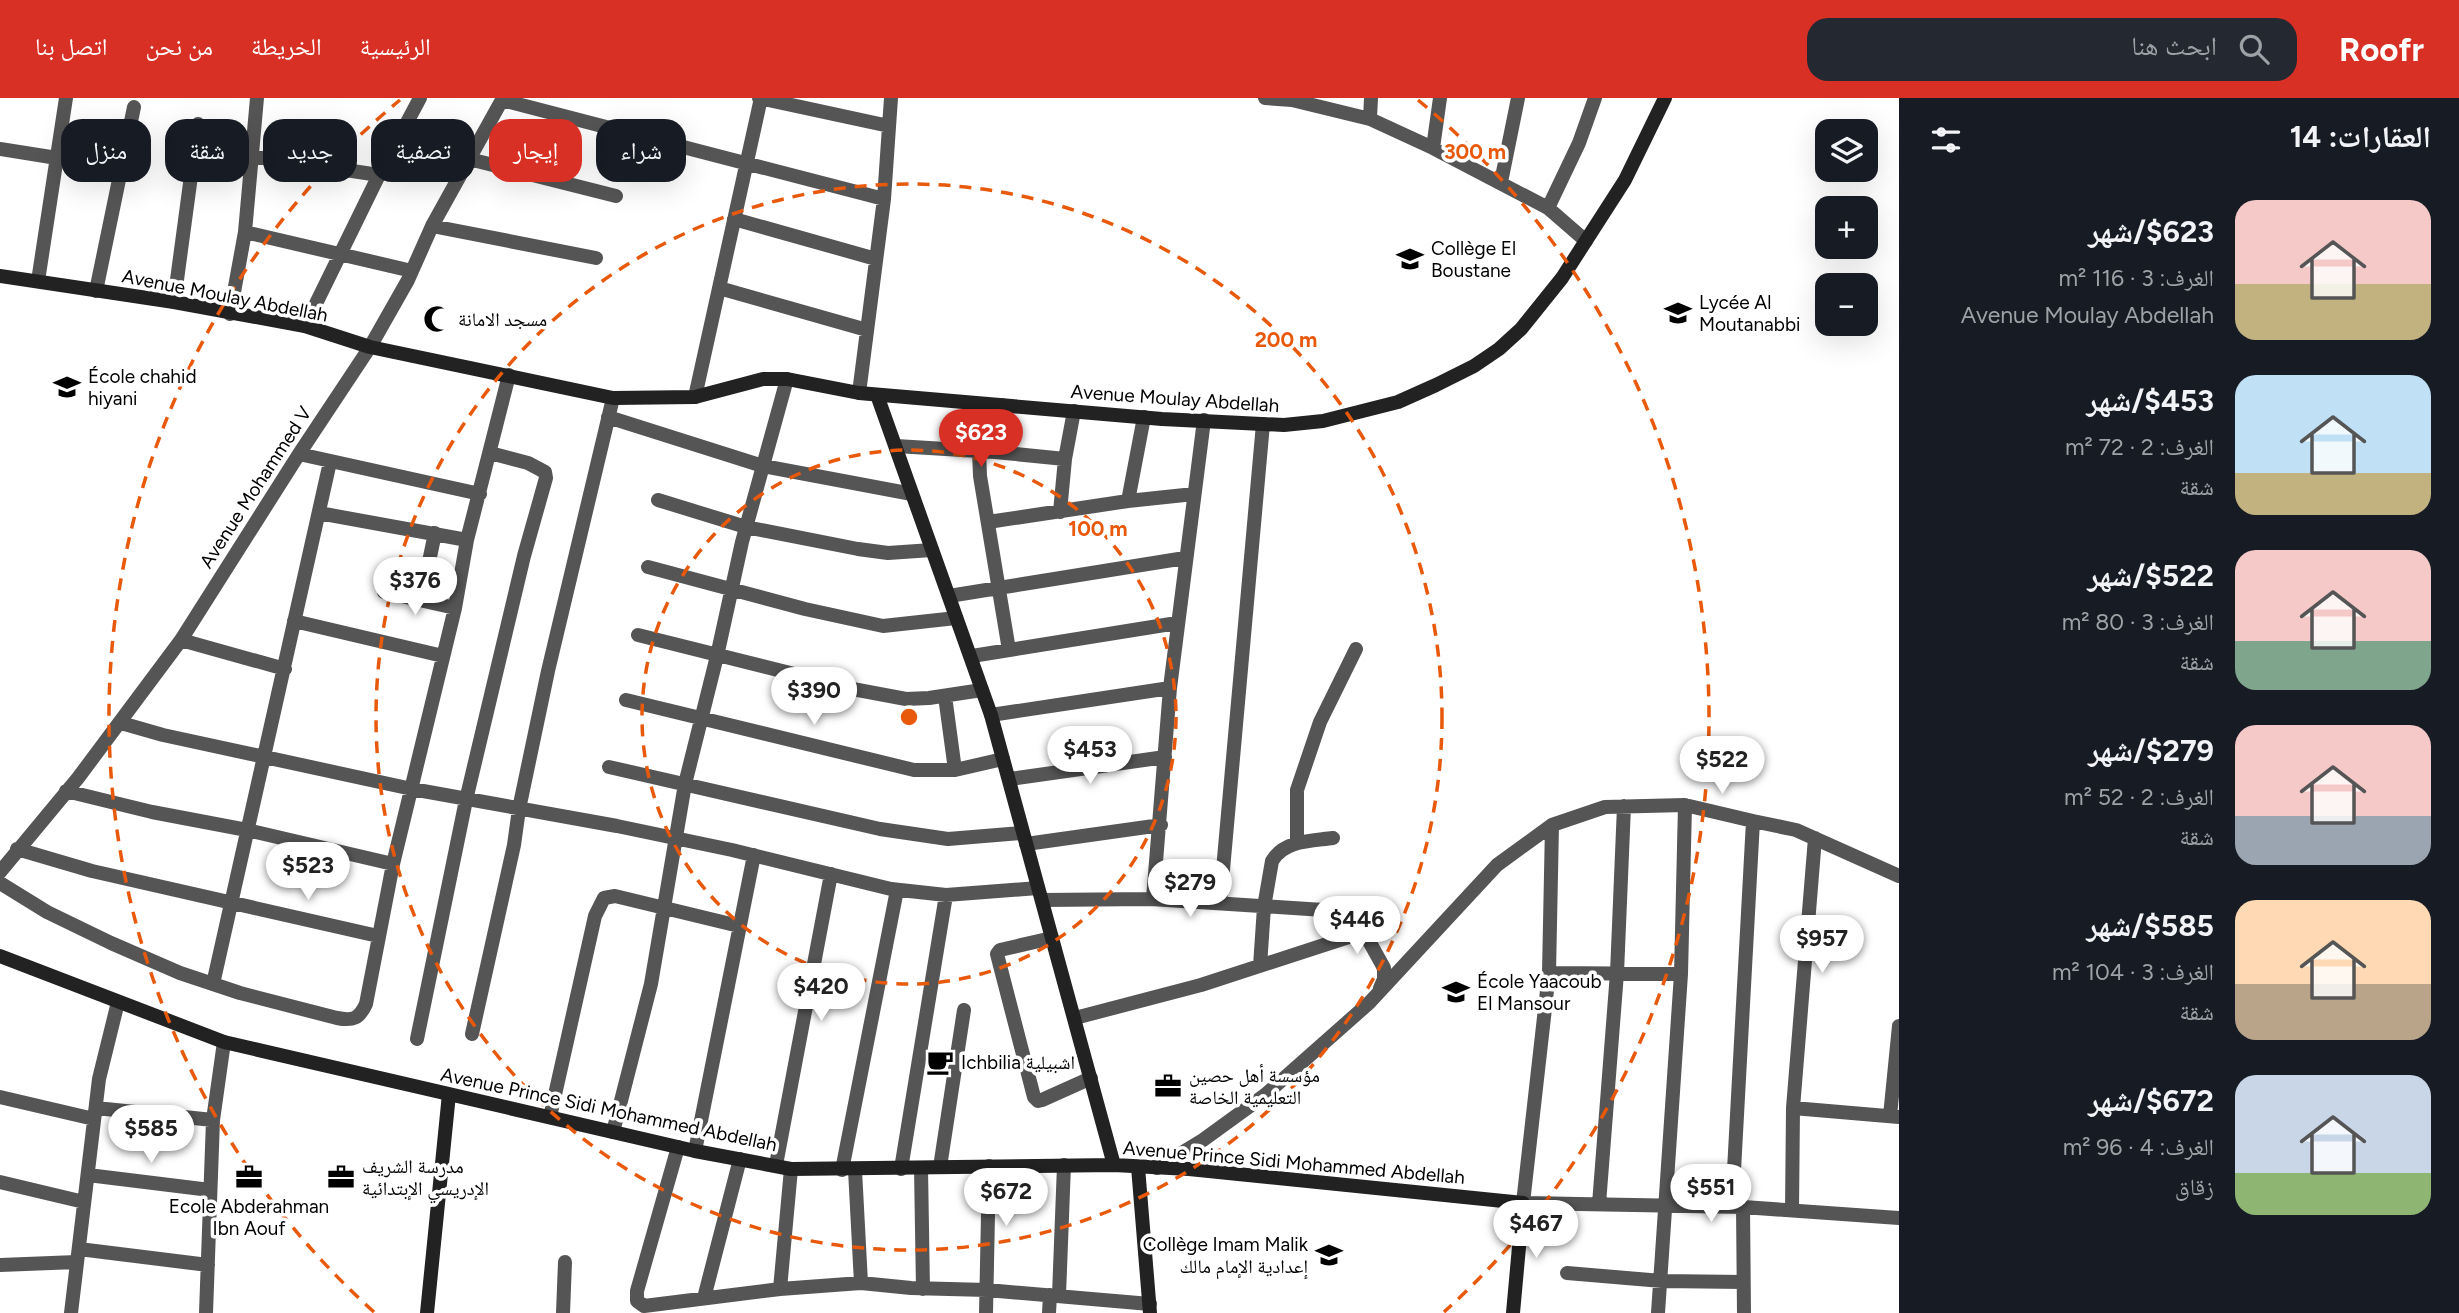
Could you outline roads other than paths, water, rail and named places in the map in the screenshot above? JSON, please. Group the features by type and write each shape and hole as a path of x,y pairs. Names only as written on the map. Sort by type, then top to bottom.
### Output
{"street":[{"path":"37,281 66,98"},
{"path":"230,314 245,232 257,98"},
{"path":"409,119 420,98"},
{"path":"695,397 760,98 889,126"},
{"path":"859,393 884,200 891,98"},
{"path":"1265,98 1292,99 1370,119 1433,148 1548,208 1586,241"},
{"path":"1370,119 1371,98"},
{"path":"1433,148 1440,98"},
{"path":"1501,182 1518,98"},
{"path":"1548,208 1579,143 1595,98"},
{"name":"Avenue Moulay Abdellah","path":"0,276 174,302 305,326 370,347 613,398 695,397 763,379 787,379 877,395 1144,417 1263,424 1324,421 1398,402 1474,366 1499,349 1521,329 1554,290 1625,180 1665,98"},
{"path":"502,99 884,200"},
{"name":"Avenue Mohammed V","path":"475,148 502,99"},
{"path":"96,291 134,107"},
{"path":"0,149 57,158"},
{"path":"252,156 371,173"},
{"path":"475,161 616,196"},
{"path":"174,302 190,182"},
{"path":"305,326 375,182"},
{"name":"Avenue Mohammed V","path":"0,872 121,723 181,640 370,347 456,182"},
{"path":"734,219 876,259"},
{"path":"432,226 596,258"},
{"path":"245,232 412,271"},
{"path":"719,288 867,331"},
{"path":"0,883 47,912 180,973 353,1020 363,1012 393,864 455,608 467,540 509,375"},
{"path":"613,1132 651,984 666,909 685,784 746,527 787,379"},
{"path":"877,395 991,715 1114,1165"},
{"path":"472,1034 514,845 551,658 613,398"},
{"path":"995,452 1002,404"},
{"path":"1060,512 1065,459 1074,411"},
{"path":"608,417 762,466 912,494"},
{"path":"1128,501 1144,417"},
{"path":"1153,899 1170,688 1204,420"},
{"path":"1220,903 1263,424"},
{"path":"896,446 1065,459"},
{"path":"979,451 980,476 1009,650"},
{"path":"417,1039 466,800 524,556 546,478 545,472 535,465 490,453"},
{"path":"299,454 480,494"},
{"path":"213,984 330,462"},
{"path":"988,522 1194,494"},
{"path":"658,500 746,527 888,553 932,550"},
{"path":"319,513 467,540"},
{"path":"421,600 435,533"},
{"path":"948,596 1185,558"},
{"path":"648,567 883,626 912,625 956,618"},
{"path":"384,592 455,608"},
{"path":"294,621 443,656"},
{"path":"972,656 1177,623"},
{"path":"639,635 858,690 906,699 982,690"},
{"path":"181,640 285,669"},
{"path":"1297,843 1297,790 1320,722 1356,649"},
{"path":"991,715 1170,688"},
{"path":"945,696 955,770"},
{"path":"626,700 914,770 955,770 1003,759"},
{"path":"121,723 412,789 617,826 754,855 897,890 946,895 1040,894 1153,899 1339,911 1363,932 1384,968 1384,979 1369,1003"},
{"path":"1010,779 1165,757"},
{"path":"610,767 880,829 948,839 1024,839 1161,825"},
{"path":"66,791 393,864"},
{"path":"1658,1313 1681,974 1685,804"},
{"path":"1157,1168 1203,1140 1265,1095 1369,1003 1497,865 1552,825 1605,807 1685,804 1796,830 1899,876"},
{"path":"1599,1204 1617,973 1624,807"},
{"path":"1744,1313 1738,1207 1753,821"},
{"path":"1513,1313 1549,973 1552,825"},
{"path":"1260,966 1264,907 1272,861 1282,849 1297,843 1333,838"},
{"path":"1792,1210 1793,1108 1815,838"},
{"path":"17,849 92,872 378,936"},
{"path":"695,1152 754,855"},
{"path":"776,1165 831,874"},
{"path":"861,1283 848,1170 897,890"},
{"path":"901,1169 946,895"},
{"path":"550,1117 587,945 601,902 609,896 615,896 739,926"},
{"path":"1075,1018 1201,985 1363,932"},
{"path":"1052,938 1000,950 997,954 1034,1097 1038,1101 1042,1100 1091,1078"},
{"name":"Avenue Prince Sidi Mohammed Abdellah","path":"0,956 224,1042 695,1152 791,1169 1114,1165 1524,1203"},
{"path":"1549,973 1681,974"},
{"path":"71,1313 99,1079 118,1002"},
{"path":"940,1167 964,1010"},
{"path":"1793,1108 1895,1116 1899,1026"},
{"path":"206,1313 213,1120 224,1042"},
{"path":"427,1313 449,1094"},
{"path":"0,1097 95,1114 213,1120"},
{"path":"678,1147 636,1297 644,1306 780,1289 861,1283 922,1289 1054,1295 1106,1306 1150,1308 1138,1167"},
{"path":"704,1298 740,1159"},
{"path":"986,1313 989,1166"},
{"path":"1049,1313 1054,1295 1064,1166"},
{"path":"921,1168 922,1289"},
{"path":"780,1289 791,1169"},
{"path":"88,1175 211,1190"},
{"path":"0,1182 84,1202"},
{"path":"1524,1203 1738,1207 1899,1218"},
{"path":"0,1265 78,1256 208,1265"},
{"path":"564,1313 565,1262"},
{"path":"1567,1273 1662,1281 1743,1282"}],"place":[{"name":"Collège El Boustane","path":"1410,259"},
{"name":"Lycée Al Moutanabbi","path":"1678,313"},
{"name":"مسجد الامانة","path":"437,319"},
{"name":"École chahid hiyani","path":"67,387"},
{"name":"École Yaacoub El Mansour","path":"1456,992"},
{"name":"Ichbilia اشبيلية","path":"940,1062"},
{"name":"مؤسسة أهل حصين التعليمية الخاصة","path":"1168,1086"},
{"name":"Ecole Abderahman Ibn Aouf","path":"249,1177"},
{"name":"مدرسة الشريف الإدريسي الإبتدائية","path":"341,1177"},
{"name":"Collège Imam Malik إعدادية الإمام مالك","path":"1329,1255"}]}
